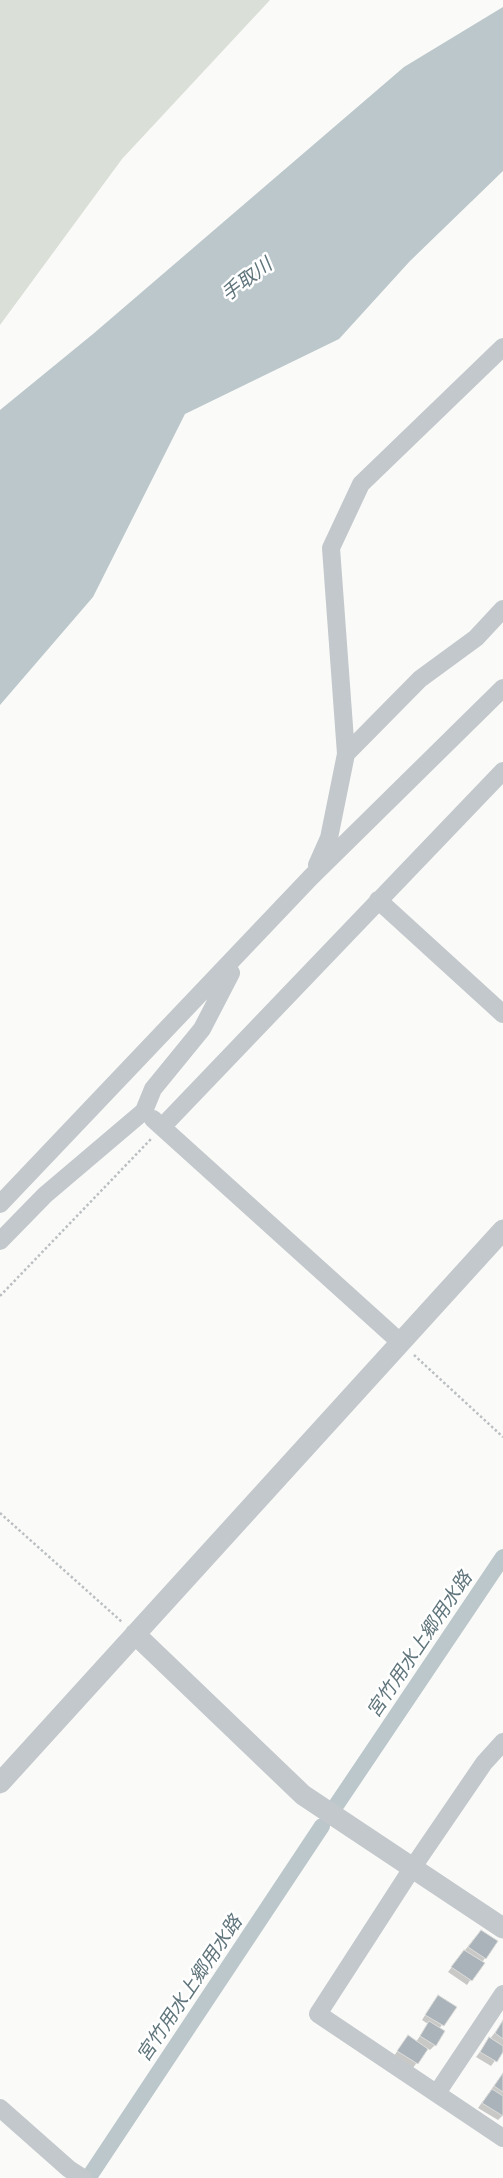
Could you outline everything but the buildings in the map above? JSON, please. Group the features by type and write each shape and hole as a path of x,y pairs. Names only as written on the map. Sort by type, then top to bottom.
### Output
{"street":[{"path":"311,877 329,838 346,754 332,548 361,484 503,348"},
{"path":"346,754 420,679 476,638 503,609"},
{"path":"0,1204 311,877 503,688"},
{"path":"162,1127 503,771"},
{"path":"378,900 503,1014"},
{"path":"0,1241 45,1195 144,1111 153,1089 202,1029 232,973 226,966"},
{"path":"144,1111 400,1342"},
{"path":"0,1782 503,1230"},
{"path":"135,1634 303,1794 503,1928"},
{"path":"503,1742 484,1763 413,1867 318,2014 503,2138"},
{"path":"437,2093 503,1994"},
{"path":"0,2108 69,2169 82,2178"}],"path":[{"path":"0,1296 162,1127"},
{"path":"400,1342 503,1437"},
{"path":"0,1514 135,1634"}],"shaded area":[{"path":"0,0 270,0 122,159 0,325"}],"water":[{"name":"手取川","path":"503,7 503,171 410,261 339,339 185,414 93,597 0,705 0,410 93,334 404,67"}],"waterway":[{"name":"宮竹用水上郷用水路","path":"337,1804 503,1557"},
{"name":"宮竹用水上郷用水路","path":"91,2174 322,1826"}]}
